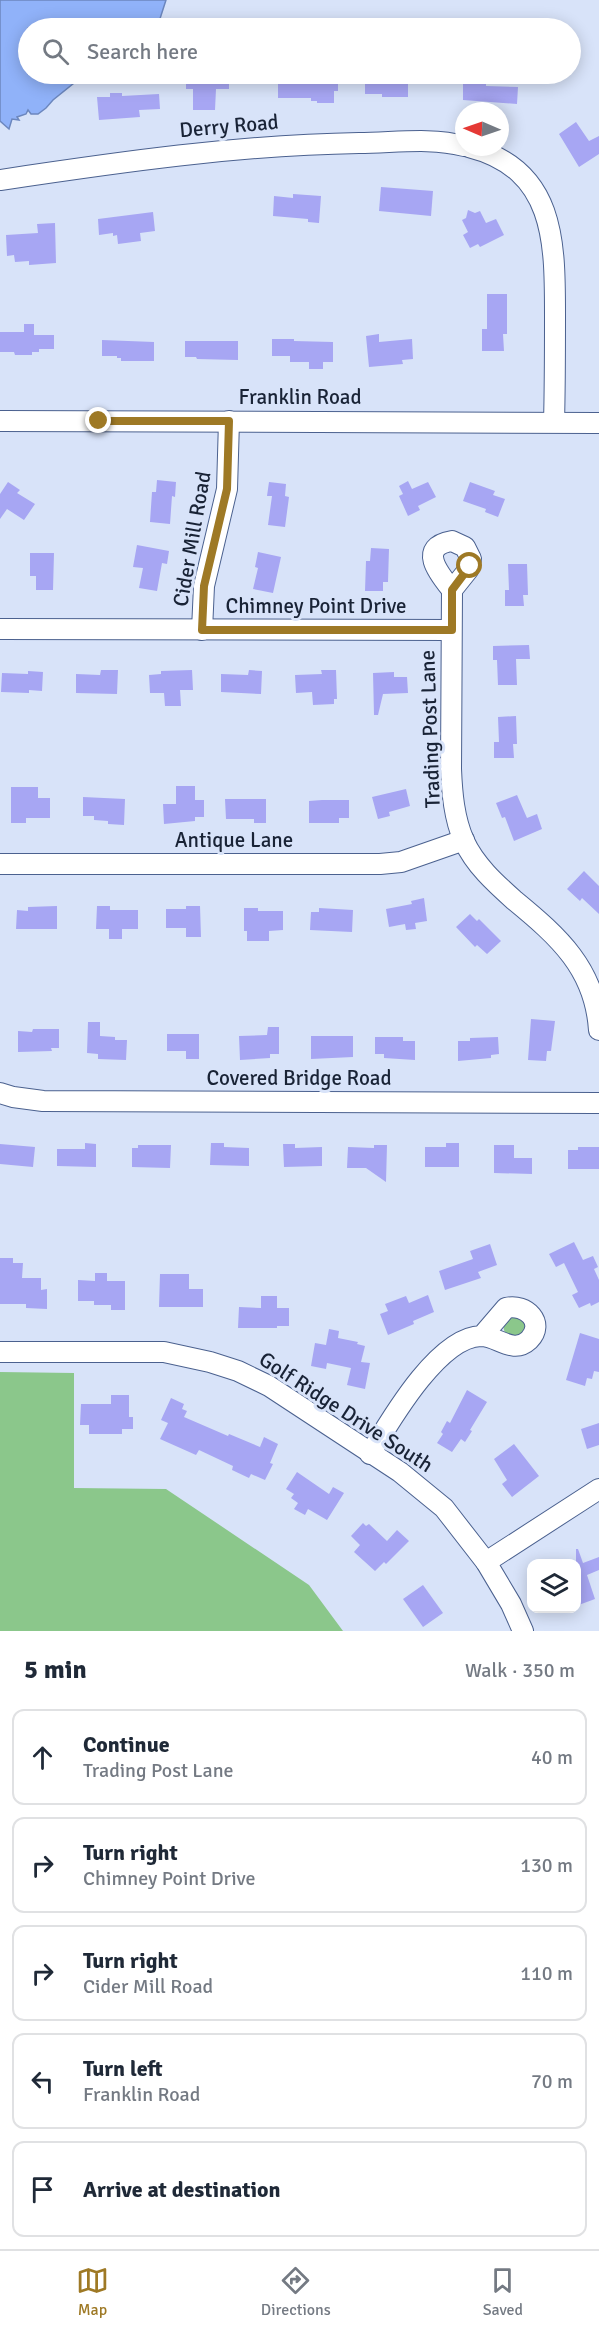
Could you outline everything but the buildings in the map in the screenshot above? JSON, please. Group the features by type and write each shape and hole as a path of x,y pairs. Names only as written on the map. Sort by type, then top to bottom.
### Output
{"street":[{"name":"Derry Road","path":"0,180 200,152 257,147 428,142 455,145"},
{"path":"494,156 512,165 533,189 546,213 555,264 554,422"},
{"name":"Franklin Road","path":"0,421 599,423"},
{"name":"Cider Mill Road","path":"202,630 204,586 227,489 229,421"},
{"name":"Trading Post Lane","path":"452,590 452,796 464,840 486,874 539,920 573,955 591,989 599,1030"},
{"name":"Chimney Point Drive","path":"0,629 452,630"},
{"name":"Antique Lane","path":"0,864 380,864 401,862 464,840"},
{"name":"Covered Bridge Road","path":"0,1093 43,1101 599,1103"},
{"path":"370,1454 425,1373 454,1348 465,1341 482,1336"},
{"name":"Golf Ridge Drive South","path":"0,1352 164,1352 238,1371 269,1386 426,1491 444,1508 486,1562 511,1604 523,1631"},
{"path":"486,1562 599,1489"}],"green space":[{"path":"520,1315 527,1328 518,1339 505,1334 503,1325 507,1317"},
{"path":"0,1372 74,1373 74,1488 166,1489 309,1585 343,1631 0,1631"}],"water":[{"path":"0,0 166,0 160,18 18,18 18,84 73,84 38,114 31,114 28,110 26,114 17,117 19,120 12,119 9,129 0,121"}],"route":[{"path":"99,421 229,421 227,489 207,567 202,606 202,630 452,630 452,590 470,566"}]}
